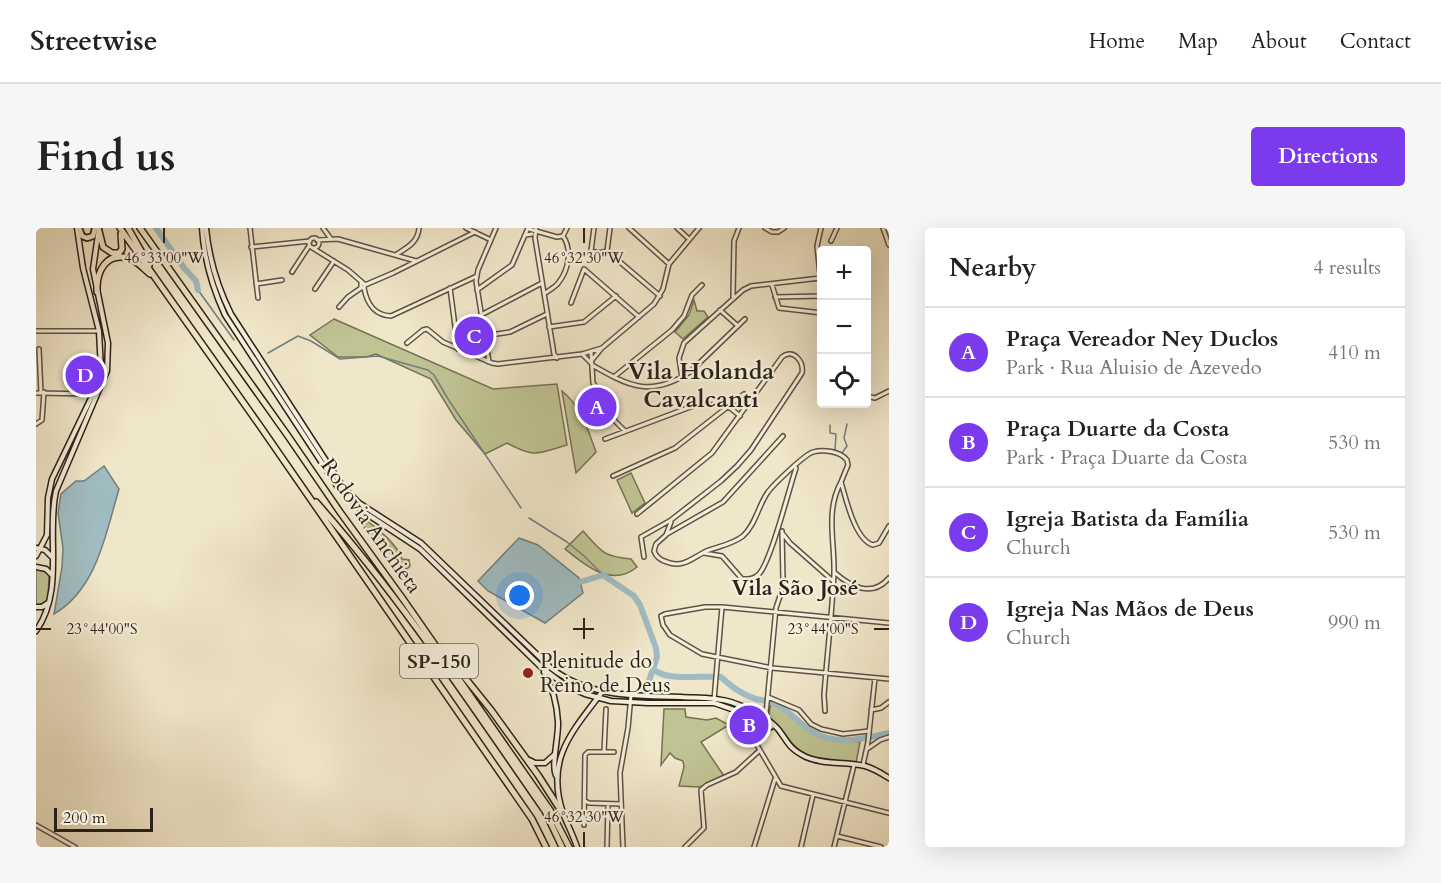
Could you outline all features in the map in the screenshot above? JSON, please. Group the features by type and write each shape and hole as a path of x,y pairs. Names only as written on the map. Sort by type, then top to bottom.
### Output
{"highway":[{"path":"97,229 104,248 115,254 123,247 120,228"},
{"name":"Rodovia Anchieta","path":"120,228 532,819 546,847"},
{"name":"Rodovia Anchieta","path":"128,228 152,273"},
{"name":"Rodovia Anchieta","path":"142,228 379,567 392,578 415,616 550,810 569,847"},
{"path":"97,292 97,277 100,270 107,262 116,258 134,261 158,282"},
{"name":"Rodovia Anchieta","path":"300,485 343,533 397,602 545,811 562,847"},
{"path":"415,616 491,710 563,814"}],"main road":[{"path":"78,228 82,236 87,238 93,236 97,229"},
{"path":"36,556 47,533 48,498 52,479 93,394 101,370 99,331 83,268 78,228"},
{"path":"204,228 206,262 214,290 225,315 339,489 358,507 420,549 558,681 598,698 630,702 714,701 761,718"},
{"path":"204,228 212,266 231,314 343,487 359,503 421,543 542,661 566,679 602,692 731,702 761,718 782,737 791,749 808,758 863,765 889,778"},
{"path":"36,631 45,618 52,575 53,508 56,490 107,371 108,343 93,262 97,229"},
{"path":"38,548 53,558"},
{"path":"36,567 46,568 52,575"},
{"path":"36,607 42,607 48,603"},
{"path":"541,667 553,691 557,708 559,738 554,772 558,778"},
{"path":"553,691 558,681 566,679"},
{"path":"577,847 563,814 558,778 561,753 602,692"},
{"path":"559,738 567,741"},
{"path":"526,758 535,763 545,763 551,760 555,753"}],"street":[{"path":"250,228 258,298"},
{"path":"323,228 329,239"},
{"path":"397,255 415,241 419,228"},
{"path":"466,228 491,240"},
{"path":"489,362 476,281 496,228"},
{"path":"529,228 556,237 563,236"},
{"path":"529,228 535,238"},
{"path":"477,290 512,265 529,228"},
{"path":"544,294 560,282 568,262 568,248 563,236 567,228"},
{"path":"594,228 591,251 601,254 607,251"},
{"path":"607,251 610,228"},
{"path":"629,228 669,264"},
{"path":"677,228 689,239"},
{"path":"592,363 602,348 654,304 660,296 669,264 699,228"},
{"path":"733,298 734,241 739,228"},
{"path":"765,228 772,232 784,228"},
{"path":"817,254 816,246 821,228"},
{"path":"831,241 837,228"},
{"path":"883,228 889,245"},
{"path":"536,229 535,238 547,315 553,350 557,358"},
{"path":"339,307 363,286 475,232"},
{"path":"526,235 532,234"},
{"path":"292,272 310,245 329,239 416,261"},
{"path":"251,247 300,242 310,245 356,277 363,286 371,307 388,316 477,276"},
{"path":"310,245 319,243"},
{"path":"319,243 321,253"},
{"path":"607,251 660,296"},
{"path":"315,290 334,261"},
{"path":"571,303 584,269 639,316"},
{"path":"682,378 679,358 684,343 733,298 751,286 817,278"},
{"path":"468,279 490,281"},
{"path":"256,284 282,280"},
{"path":"481,315 542,283"},
{"path":"615,376 672,330 684,316 692,296 702,285"},
{"path":"772,285 779,308 817,312"},
{"path":"450,288 458,349"},
{"path":"549,327 584,322 616,295"},
{"path":"775,297 817,295"},
{"path":"720,310 738,326"},
{"path":"484,336 514,331 547,315"},
{"path":"582,354 592,363 634,386 648,388 682,378 708,357 745,319"},
{"path":"407,343 427,329 438,340 489,362 502,364 557,358 602,348"},
{"path":"36,331 99,331"},
{"path":"36,424 42,420 39,349"},
{"path":"553,350 558,355 568,356"},
{"path":"548,358 552,356 553,350"},
{"path":"591,352 593,383 609,404 615,421 625,431"},
{"path":"637,514 712,453 785,354 795,356 800,360 802,373 751,450 721,481 671,520 640,537 644,557"},
{"path":"871,397 875,398 889,391"},
{"path":"40,392 93,394"},
{"path":"613,476 675,448 744,394"},
{"path":"605,440 709,400 722,401 740,416"},
{"path":"732,411 732,424"},
{"path":"783,436 723,502 666,535 656,544 654,551 655,556 663,561 679,564 732,543 741,537 755,519 767,493 813,452 838,453 847,460 848,465 834,498 831,517 834,572 825,673 825,711"},
{"path":"702,553 722,556 742,579 750,579 762,570 779,524 796,466"},
{"path":"841,482 851,515 867,543 873,545 879,543 889,526"},
{"path":"666,535 671,520"},
{"path":"779,524 790,543 833,581"},
{"path":"748,730 761,718 767,706 776,612 783,580 782,531"},
{"path":"834,572 863,590 878,587 889,578"},
{"path":"714,701 722,606"},
{"path":"889,622 722,606 665,614 661,618 666,630 677,640 702,654 772,668 889,679"},
{"path":"863,765 868,742 874,678"},
{"path":"623,847 621,765 631,695"},
{"path":"768,698 799,710 811,724 821,729 843,735 869,733"},
{"path":"871,710 881,708 889,702"},
{"path":"604,752 606,709"},
{"path":"737,711 781,786"},
{"path":"867,749 888,739"},
{"path":"684,847 704,828 701,790 707,784 736,772 759,751"},
{"path":"584,825 585,755 588,752 614,752"},
{"path":"834,847 854,765"},
{"path":"754,847 776,777"},
{"path":"771,790 781,786 889,813"},
{"path":"801,847 813,795"},
{"path":"584,801 621,804"},
{"path":"607,847 608,804"},
{"path":"36,825 75,847"},
{"path":"837,836 881,847"}],"green space":[{"path":"694,300 697,311 704,311 708,317 683,339 675,332 689,315"},
{"path":"334,319 493,389 557,384 567,445 549,451 530,453 507,443 485,454 456,420 431,379 376,354 366,357 338,357 310,335"},
{"path":"562,391 579,411 596,452 576,473"},
{"path":"631,473 645,503 632,513 617,480"},
{"path":"367,521 388,538 402,559 409,560 410,566 407,569 401,568 395,558 364,528"},
{"path":"583,531 603,552 631,559 637,567 628,573 618,575 609,575 590,568 565,549"},
{"path":"43,569 49,575 48,598 45,603 36,605 36,570"},
{"path":"771,703 818,736 860,742 856,763 825,760 803,753 769,719"},
{"path":"664,709 685,709 686,717 707,720 716,718 729,725 701,742 724,776 700,787 679,786 684,767 683,761 670,753 661,765"}],"water":[{"path":"104,466 119,489 98,559 80,590 69,603 54,614 62,567 63,548 58,513 61,494 76,481 84,481"},
{"path":"519,538 538,545 579,578 583,593 545,623 488,591 478,581"}],"waterway":[{"path":"156,228 196,281 198,290"},
{"path":"198,290 234,340"},
{"path":"268,353 298,336 311,341 340,359 378,356 428,370 434,375 521,508"},
{"path":"842,453 847,446 844,438 847,424"},
{"path":"830,425 830,433 836,434 835,450"},
{"path":"529,518 567,542 603,575"},
{"path":"574,584 603,575 634,596 640,605 656,648 657,657 653,669 659,673 676,677 721,677 746,695 774,703 820,736 850,740 889,733"},
{"path":"645,692 653,669"}],"place":[{"name":"Igreja Batista da Família","path":"474,336"},
{"name":"Igreja Nas Mãos de Deus","path":"85,375"},
{"name":"Praça Vereador Ney Duclos","path":"597,407"},
{"name":"Plenitude do Reino de Deus","path":"528,673"},
{"name":"Praça Duarte da Costa","path":"749,725"}],"district":[{"name":"Vila Holanda Cavalcanti","path":"701,385"},
{"name":"Vila São José","path":"795,588"}]}
